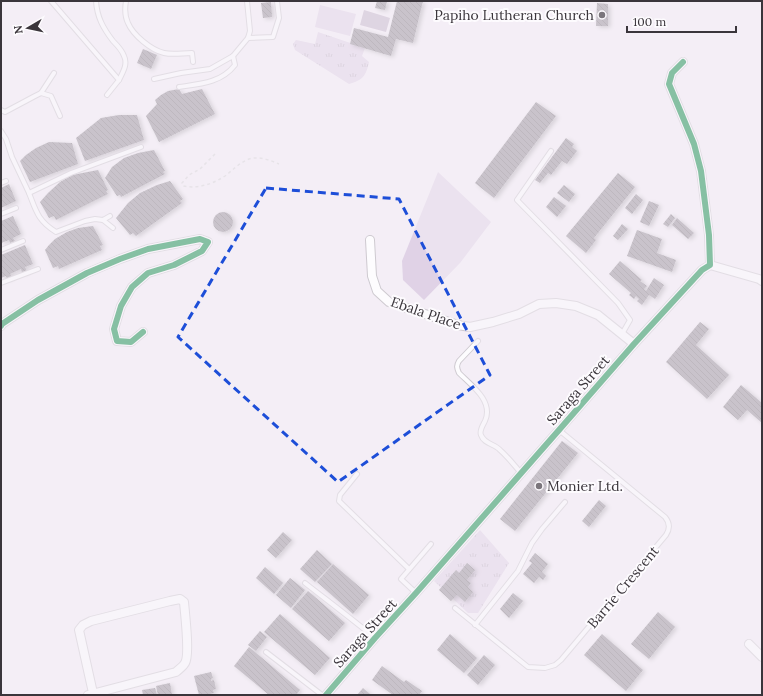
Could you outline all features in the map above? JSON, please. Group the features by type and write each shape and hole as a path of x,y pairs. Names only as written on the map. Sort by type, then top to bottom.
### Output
{"street":[{"path":"683,62 672,73 669,84 694,144 701,171 709,235 710,264 762,281"},
{"path":"1,326 38,300 87,273 120,259 148,249 200,239 208,242 202,251 174,266 148,273 132,287 121,306 114,329 117,341 131,342 143,332"},
{"name":"Ebala Place","path":"370,240 372,276 377,291 389,302 458,325 470,327 519,314 539,304 556,303 576,306 598,315 634,344"},
{"name":"Saraga Street","path":"326,695 634,344 702,270 710,264"},
{"path":"180,599 184,602 188,652 186,662 183,667 176,672 90,694 80,630 82,625 91,621 170,601 180,599"},
{"path":"749,644 762,657"}],"lane":[{"path":"51,1 119,80"},
{"path":"96,1 99,19 124,56 125,63 125,67 119,80 107,95"},
{"path":"126,1 128,24 148,46 162,53 192,53 193,62"},
{"path":"154,79 210,69 233,56 248,38 250,31 247,1"},
{"path":"248,38 273,37 279,18 277,1"},
{"path":"179,87 219,79 232,70 235,65 233,56"},
{"path":"1,110 5,112 41,93 54,73"},
{"path":"41,93 51,96 60,116"},
{"path":"1,131 6,139 12,157 38,215 46,226 56,232 85,221 95,219 103,220 113,228"},
{"path":"1,142 6,139"},
{"path":"29,193 71,173 141,147"},
{"path":"551,151 517,200 618,303 630,320 622,334"},
{"path":"1,214 16,208"},
{"path":"103,220 110,216"},
{"path":"1,250 23,241"},
{"path":"1,283 38,269"},
{"path":"478,341 458,362 457,368 459,373 476,389 486,404 487,414 480,432 482,437 500,450 521,473"},
{"name":"Barrie Crescent","path":"455,608 528,667 545,668 555,665 561,660 666,536 669,526 668,520 665,517 559,430"},
{"path":"357,474 340,496 339,501 409,569"},
{"path":"476,625 518,571 532,543 542,529 565,502"},
{"path":"416,593 401,579 431,544"},
{"path":"305,583 375,638"},
{"path":"266,652 322,695"}],"path":[{"path":"215,154 200,169 189,175 182,183 184,186 192,188 211,183 226,176 238,165 249,159 259,158 279,164"}],"highlighted area":[{"path":"266,188 399,199 490,375 338,482 178,337"}],"green space":[{"path":"320,5 356,14 350,36 315,27"},
{"path":"318,32 365,48 362,56 369,62 367,71 361,79 349,84 295,50 293,44 296,40 315,44"},
{"path":"438,172 491,222 460,263 424,300 403,280 402,261"},
{"path":"480,530 509,563 478,613 468,613 434,581"}],"shaded area":[{"path":"364,10 390,18 386,32 360,25"}],"building":[{"path":"377,1 387,1 385,10 375,8"},
{"path":"397,1 423,1 413,43 396,39 391,56 350,44 354,28 388,37"},
{"path":"271,2 272,17 263,18 261,3"},
{"name":"Papiho Lutheran Church","path":"597,3 608,4 608,26 596,26"},
{"path":"143,49 157,55 151,69 137,63"},
{"path":"179,89 182,94 202,89 215,114 159,142 146,116 157,104 155,100 161,95 168,91"},
{"path":"536,102 556,116 494,198 475,183"},
{"path":"119,115 137,115 144,140 85,161 76,138 101,118"},
{"path":"566,138 574,144 572,147 577,151 567,164 562,161 551,175 548,173 540,183 535,180"},
{"path":"49,142 72,143 78,164 30,182 20,161 36,148"},
{"path":"154,150 165,171 163,172 165,174 121,197 120,195 117,196 105,178 112,167 124,158 138,153"},
{"path":"98,170 108,190 106,191 108,194 56,220 54,216 49,218 40,202 48,193 60,182 72,175"},
{"path":"618,173 635,187 594,238 596,240 586,253 566,236"},
{"path":"170,181 183,199 180,201 182,203 136,236 133,233 130,235 116,218 128,203 140,193"},
{"path":"9,184 16,201 1,208 1,188"},
{"path":"564,185 575,194 569,202 557,193"},
{"path":"636,194 643,200 632,214 625,208"},
{"path":"554,197 566,206 557,217 546,207"},
{"path":"649,201 659,205 649,226 640,222"},
{"path":"223,212 230,215 233,222 230,229 223,232 216,229 213,222 216,215"},
{"path":"671,214 675,218 668,227 663,224"},
{"path":"13,216 21,234 13,238 15,241 10,243 9,240 1,243 1,221"},
{"path":"677,218 694,233 688,239 672,225"},
{"path":"622,224 628,229 618,240 613,236"},
{"path":"93,226 103,245 100,246 102,250 59,269 58,266 53,268 45,250 49,245 55,239 67,232 78,228"},
{"path":"637,230 662,239 657,253 676,260 672,272 627,256"},
{"path":"25,245 33,264 25,267 27,271 22,273 21,269 10,274 12,277 7,279 6,276 1,278 1,255"},
{"path":"620,261 642,280 640,281 647,286 644,289 646,291 654,278 664,285 655,299 649,295 642,305 637,301 639,299 636,296 634,299 629,295 631,293 609,274"},
{"path":"700,322 709,329 696,345 729,375 707,399 666,362"},
{"path":"741,385 762,403 762,423 747,410 738,420 723,407"},
{"name":"Monier Ltd.","path":"562,441 578,453 515,531 500,519"},
{"path":"599,500 606,506 589,527 582,521"},
{"path":"283,532 292,540 276,558 267,550"},
{"path":"317,550 332,564 315,582 300,569"},
{"path":"535,553 548,564 542,572 546,576 543,580 539,577 534,583 523,574 532,563 529,561"},
{"path":"467,563 475,570 467,580 471,583 468,587 473,592 465,602 457,595 451,601 439,590 456,570 459,573"},
{"path":"333,564 369,595 353,614 317,582"},
{"path":"265,567 283,583 274,594 256,578"},
{"path":"290,578 305,590 291,608 276,595"},
{"path":"308,591 345,623 329,641 292,609"},
{"path":"513,593 523,601 509,618 500,609"},
{"path":"658,612 675,627 649,659 631,644"},
{"path":"280,614 330,658 315,675 264,632"},
{"path":"260,631 267,637 256,651 248,645"},
{"path":"450,634 477,658 464,673 437,650"},
{"path":"602,634 643,670 626,691 584,655"},
{"path":"249,647 300,690 296,695 269,695 234,666"},
{"path":"484,655 495,665 478,685 467,675"},
{"path":"382,666 404,682 406,680 422,691 419,695 393,695 372,680"},
{"path":"211,672 213,678 211,681 214,680 216,689 213,690 214,693 199,695 194,676"},
{"path":"170,683 172,695 158,695 156,686"},
{"path":"155,688 157,695 143,695 142,690"},
{"path":"363,688 371,695 357,695"}],"cycle path":[{"path":"326,695 634,344 702,270 710,265 709,235 701,171 694,144 669,84 672,73 683,62"},
{"path":"1,326 38,300 87,273 120,259 148,249 200,239 208,242 202,251 174,265 148,273 132,287 121,306 114,329 117,341 131,342 143,332"}],"place":[{"name":"Papiho Lutheran Church","path":"602,15"},
{"name":"Monier Ltd.","path":"539,486"}]}
